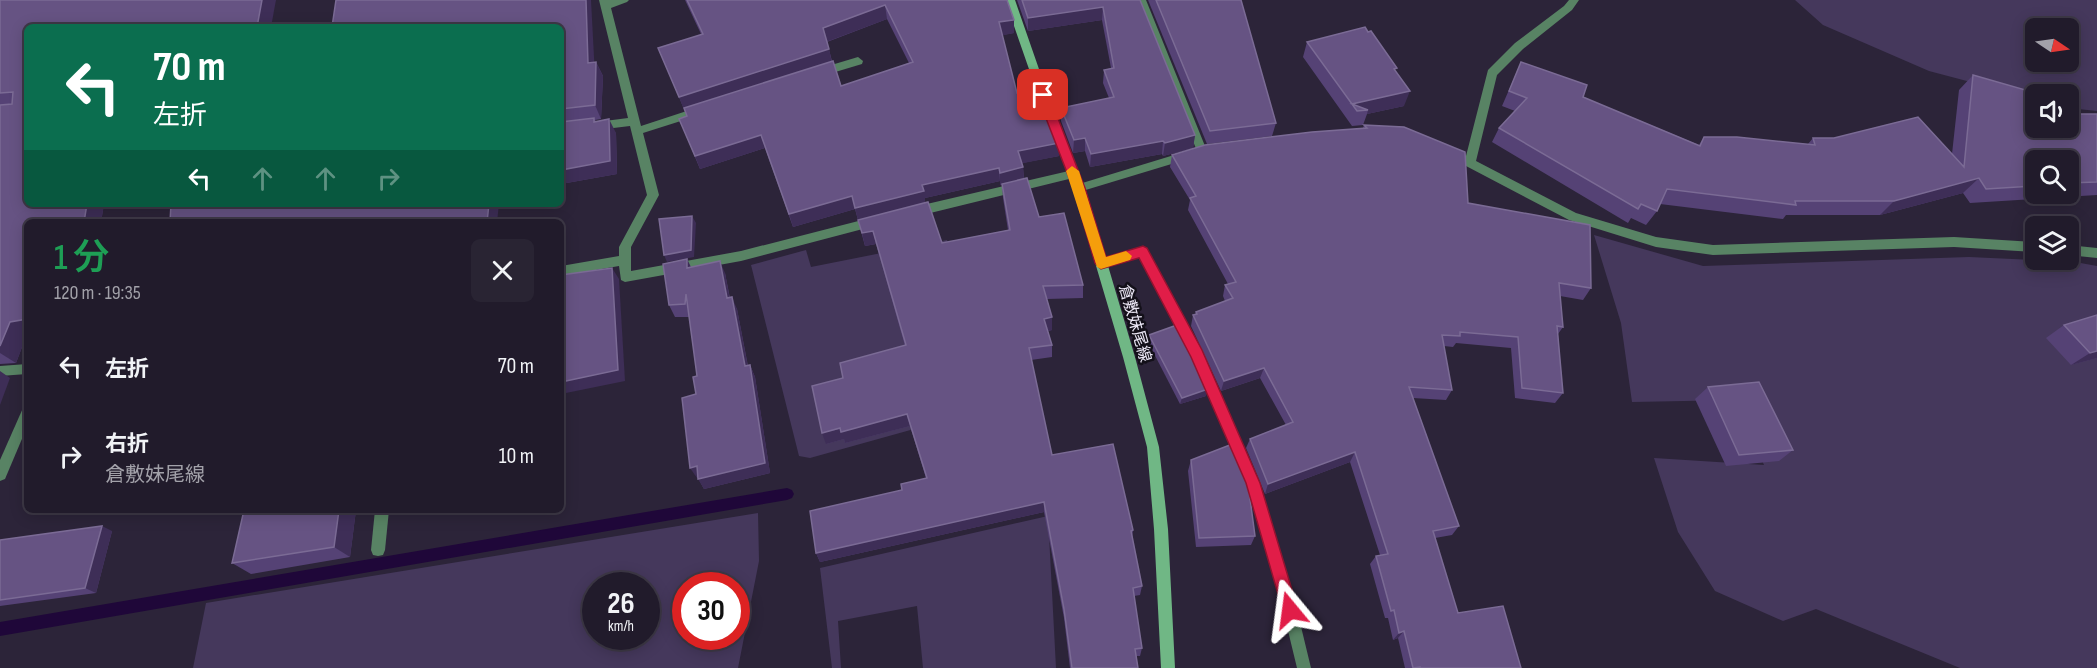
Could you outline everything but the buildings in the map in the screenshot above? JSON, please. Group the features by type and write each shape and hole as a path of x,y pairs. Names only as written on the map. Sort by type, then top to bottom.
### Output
{"main road":[{"name":"倉敷妹尾線","path":"1010,0 1079,188 1130,357 1153,447 1161,529 1168,668"}],"street":[{"path":"624,0 606,3 653,195 625,247 625,277 741,256 1073,174"},
{"path":"1079,188 1208,151 1141,0"},
{"path":"1470,163 1492,73 1519,46 1568,8 1574,0"},
{"path":"814,75 858,61"},
{"path":"582,128 636,126 714,106"},
{"path":"1444,149 1573,217 1656,242 1713,250 1954,242 2025,247"},
{"path":"2079,251 2097,253"},
{"path":"1101,263 1143,252 1197,355 1253,483 1290,610 1304,668"},
{"path":"564,270 625,260"},
{"path":"0,371 24,369"},
{"path":"0,475 24,419"},
{"path":"378,550 382,513"}],"shaded area":[{"path":"1795,0 2097,0 2097,111 2079,109 2079,84 2025,84 2025,96 1929,71 1823,25"},
{"path":"1594,235 1703,266 1969,257 2025,260 2025,270 2079,270 2079,263 2097,266 2097,668 1960,668 1816,609 1783,621 1715,591 1678,532 1654,458 1764,465 1737,400 1632,402 1621,323"},
{"path":"947,240 993,407 810,458 799,456 751,265 806,250 811,267"},
{"path":"758,513 759,561 750,607 750,572 672,572 672,650 742,650 738,668 193,668 206,603"},
{"path":"1048,516 1056,668 923,668 917,606 838,621 841,668 832,668 820,568"}],"waterway":[{"path":"0,629 787,494"}],"slow traffic":[{"path":"1072,171 1101,263 1126,256"}],"route":[{"path":"1043,95 1079,188 1101,263 1143,252 1197,355 1253,483 1290,610"}]}
